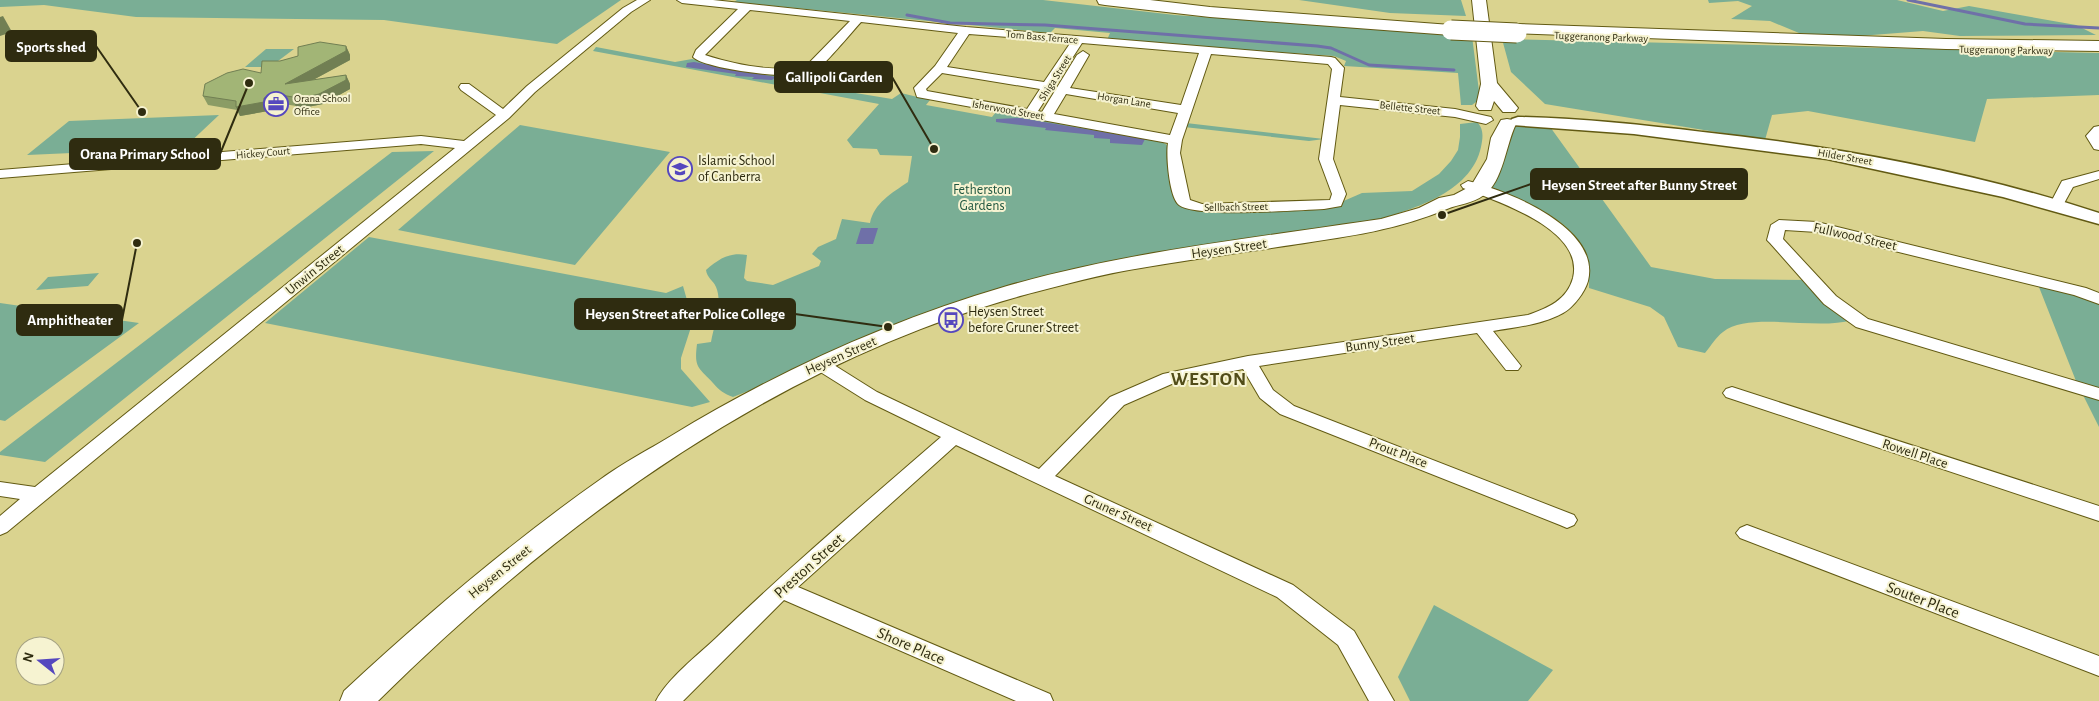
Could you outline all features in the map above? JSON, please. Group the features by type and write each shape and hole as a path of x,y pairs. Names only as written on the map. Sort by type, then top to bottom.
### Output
{"highway":[{"name":"Tuggeranong Parkway","path":"1105,0 1210,12 1517,31 1868,47 2099,51"},
{"name":"Tuggeranong Parkway","path":"1140,0 1450,27"},
{"name":"Tuggeranong Parkway","path":"1517,31 1946,44 2099,46"}],"main road":[{"path":"1479,0 1489,84 1499,115"},
{"path":"1473,187 1496,159 1500,138 1499,115 1489,84"},
{"name":"Heysen Street","path":"356,701 412,647 500,570 613,484 729,412 820,364 928,319 1015,292 1135,262 1383,225 1426,212 1446,202 1458,200 1473,187"}],"street":[{"name":"Unwin Street","path":"0,527 504,115 530,89 630,5 645,0"},
{"name":"Tom Bass Terrace","path":"682,0 722,2 746,8 857,20 1085,41 1331,60 1338,68 1334,97"},
{"path":"746,8 700,52 699,57 781,73 809,70 857,20"},
{"name":"Isherwood Street","path":"966,30 939,69 920,88 921,94 1175,140"},
{"name":"Shiga Street","path":"1030,114 1085,41"},
{"name":"Shiga Street","path":"1046,117 1062,90 1085,41"},
{"name":"Sellbach Street","path":"1206,50 1175,140 1173,153 1181,197 1185,203 1192,206 1201,208 1324,205 1336,203 1339,194 1326,160 1334,97"},
{"path":"939,69 1049,87"},
{"path":"465,87 504,115"},
{"name":"Horgan Lane","path":"1062,90 1185,110"},
{"name":"Bellette Street","path":"1334,97 1455,113 1499,115"},
{"name":"Hilder Street","path":"1499,115 1797,149 1892,166 2057,204 2099,219"},
{"path":"2099,130 2094,136 2099,146"},
{"name":"Hickey Court","path":"0,174 421,140 467,145"},
{"path":"2057,204 2067,184 2099,175"},
{"name":"Bunny Street","path":"1041,478 1117,401 1169,378 1248,362 1484,329 1532,320 1558,308 1578,288 1583,268 1575,247 1560,230 1527,208 1473,187"},
{"name":"Fullwood Street","path":"2099,299 2080,291 1817,227 1779,224 1775,240 1830,300 1862,323 1961,350 2099,394"},
{"path":"1484,329 1501,354 1512,366"},
{"name":"Prout Place","path":"1248,362 1266,394 1287,410 1567,520"},
{"name":"Gruner Street","path":"820,364 871,396 1041,478 1285,591 1346,638 1382,701"},
{"name":"Rowell Place","path":"1732,393 2099,514"},
{"name":"Preston Street","path":"668,701 695,672 782,590 954,436"},
{"path":"0,488 39,495"},
{"name":"Souter Place","path":"1747,533 2099,666"},
{"name":"Shore Place","path":"782,590 1041,701"}],"green space":[{"path":"0,0 621,0 557,44 384,20 136,17 44,5 0,7"},
{"path":"737,0 1043,0 1175,15 1472,36 1480,99 1472,105 1461,105 1458,73 1344,66 1346,61 1334,56 1107,40 1110,33 1055,28 1050,33 734,2"},
{"path":"1299,0 1461,0 1466,16 1390,13"},
{"path":"1708,0 1897,0 1943,11 1969,6 2076,25 2096,35 1960,36 1923,31 1847,37 1799,33 1770,21 1731,19 1752,6 1738,1 1709,3"},
{"path":"1502,39 2099,53 2099,95 1987,99 1975,142 1808,111 1772,115 1765,140 1545,104 1511,72"},
{"name":"Fetherston Gardens","path":"596,47 675,62 692,59 784,76 800,77 801,84 892,99 901,93 930,100 926,105 992,117 996,112 1159,140 1167,145 1189,208 1339,203 1362,193 1412,191 1439,174 1451,161 1458,150 1460,124 1477,122 1482,130 1482,140 1475,163 1465,177 1437,198 1403,212 1370,222 1014,285 733,397 717,388 697,363 697,344 711,342 719,300 716,287 706,270 725,257 741,254 747,255 744,278 747,281 773,285 819,266 821,261 812,254 818,247 836,239 842,219 870,223 875,210 880,204 908,182 912,156 880,155 877,149 853,148 847,140 879,104 593,51"},
{"path":"266,49 294,49 270,67 245,67"},
{"path":"219,115 184,148 27,155 69,121"},
{"path":"1186,123 1324,139 1309,141 1184,127"},
{"path":"1548,124 1651,267 1715,279 1808,280 1852,320 1820,324 1749,323 1735,326 1723,332 1705,353 1678,347 1664,317 1650,307 1589,288 1589,266 1586,253 1579,241 1569,230 1546,213 1493,190 1489,184 1507,125"},
{"path":"520,125 670,152 575,265 398,230"},
{"path":"434,151 45,462 0,455 0,452 392,152"},
{"path":"369,237 666,293 683,286 693,321 681,358 681,369 710,402 692,407 265,323"},
{"path":"99,273 88,286 36,290 48,277"},
{"path":"2037,282 2099,301 2099,427 2076,381"},
{"path":"0,303 139,323 5,421 0,420"},
{"path":"1434,605 1553,670 1528,701 1410,701 1398,677"}],"water":[{"path":"694,62 776,77 772,80 752,79 754,77 735,76 736,74 686,67 687,63"},
{"path":"1020,118 1145,139 1142,145 1110,143 1110,139 1094,138 1094,135 996,122 996,119"},
{"path":"861,228 878,228 873,244 856,244"}],"building":[{"path":"320,42 346,46 346,51 285,84 346,75 346,80 319,94 293,100 293,97 274,94 275,96 264,98 264,102 236,107 236,101 203,96 205,84 227,73 243,69 261,73 262,61 280,61 298,56 298,47"}],"waterway":[{"path":"1908,0 2025,24 2099,28"},
{"path":"907,15 950,23 1045,25 1317,46 1331,48 1369,65 1454,70"}],"place":[{"name":"Orana Primary School","path":"249,83"},
{"name":"Orana School Office","path":"276,104"},
{"name":"Sports shed","path":"142,112"},
{"name":"Gallipoli Garden","path":"934,149"},
{"name":"Islamic School of Canberra","path":"680,169"},
{"name":"Heysen Street after Bunny Street","path":"1442,215"},
{"name":"Amphitheater","path":"137,243"},
{"name":"Heysen Street before Gruner Street","path":"951,320"},
{"name":"Heysen Street after Police College","path":"888,327"}],"district":[{"name":"WESTON","path":"1209,379"}]}
